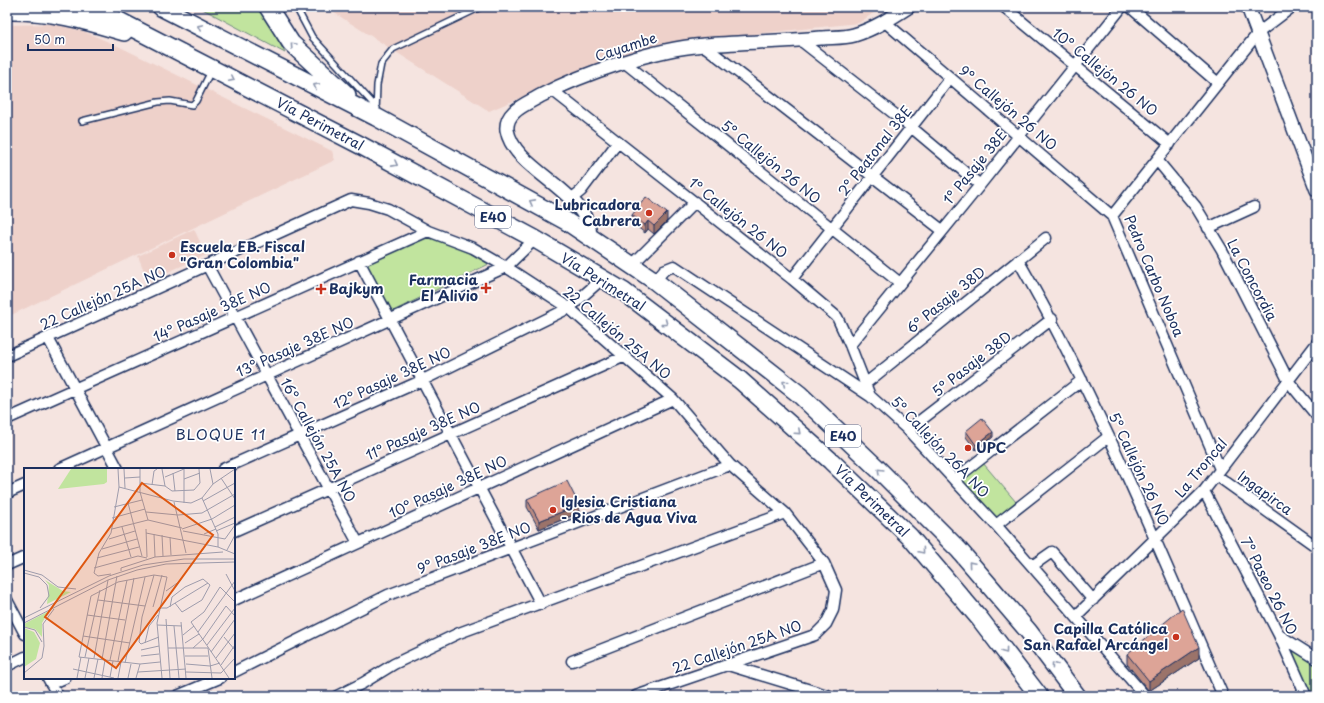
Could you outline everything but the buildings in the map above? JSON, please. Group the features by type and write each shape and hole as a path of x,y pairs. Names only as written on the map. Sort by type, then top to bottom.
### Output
{"highway":[{"name":"Vía Perimetral","path":"92,7 360,145 534,239 623,291 740,380 853,482 910,537 980,619 1039,696"},
{"name":"Vía Perimetral","path":"161,7 372,112 566,221 655,281 799,394 877,468 959,550 1029,632 1077,696"},
{"path":"268,7 291,43 372,112"},
{"path":"7,11 39,11 78,18 173,48"}],"street":[{"name":"Cayambe","path":"590,237 587,219 571,199 515,149 508,130 508,119 517,109 552,90 624,62 667,51 703,45 800,40 854,35 885,22 908,7"},
{"name":"10° Callejón 26 NO","path":"1004,7 1170,144"},
{"name":"1° Pasaje 38E","path":"850,345 1122,7"},
{"path":"1130,7 1218,83"},
{"path":"1248,7 1317,190"},
{"name":"Pedro Carbo Noboa","path":"1218,472 1112,216 1258,33 1292,7"},
{"name":"9° Callejón 26 NO","path":"885,22 1112,216"},
{"path":"800,40 911,127 980,185"},
{"path":"703,45 942,230"},
{"name":"5° Callejón 26 NO","path":"624,62 900,283"},
{"name":"2° Peatonal 38E","path":"792,278 950,78"},
{"name":"1° Callejón 26 NO","path":"552,90 792,278 837,317 850,345 870,396"},
{"path":"571,199 581,191 618,142"},
{"name":"La Concordia","path":"1157,160 1196,207 1222,250 1289,382 1317,416"},
{"name":"22 Callejón 25A NO","path":"7,356 351,200 369,203 388,209 428,231 473,248 506,267 569,308 673,399 730,465 785,513 824,564 836,590 833,610 826,624 815,635 636,696"},
{"path":"632,265 695,202"},
{"path":"1208,228 1254,207"},
{"name":"14° Pasaje 38E NO","path":"7,419 428,231"},
{"name":"6° Pasaje 38D","path":"865,384 1046,238"},
{"name":"13° Pasaje 38E NO","path":"62,468 506,267 534,239"},
{"name":"5° Callejón 26 NO","path":"1018,260 1052,319 1082,380 1155,539 1223,696"},
{"path":"359,261 541,604"},
{"name":"16° Callejón 25A NO","path":"207,266 358,543"},
{"name":"5° Callejón 26A NO","path":"655,281 664,270 674,266 870,396 908,430 996,525 1145,696"},
{"name":"12° Pasaje 38E NO","path":"226,468 422,380 569,308 602,279"},
{"name":"5° Pasaje 38D","path":"908,430 1052,319"},
{"path":"48,338 117,468"},
{"name":"La Troncal","path":"1076,616 1204,491 1289,382 1317,343"},
{"name":"11° Pasaje 38E NO","path":"235,531 625,356"},
{"path":"954,480 1082,380"},
{"name":"10° Pasaje 38E NO","path":"235,600 673,399"},
{"path":"996,525 1108,436"},
{"name":"9° Pasaje 38E NO","path":"235,672 388,595 730,465"},
{"name":"Ingapirca","path":"1218,472 1317,547"},
{"path":"7,493 24,484"},
{"name":"7° Paseo 26 NO","path":"1204,491 1279,635 1306,696"},
{"path":"337,696 363,683 394,664 459,633 785,513"},
{"path":"1032,566 1052,552 1093,600"},
{"path":"7,565 24,557"},
{"path":"572,661 824,564"},
{"path":"7,600 24,629"},
{"path":"1279,635 1317,659"},
{"path":"7,666 24,658"},
{"path":"728,665 830,696"},
{"path":"58,696 50,681 60,679"},
{"path":"177,696 218,679"},
{"path":"354,696 363,683"}],"lane":[{"path":"296,7 312,37 372,112"},
{"path":"372,112 381,64 393,48 481,7"},
{"path":"82,121 158,102 170,101 192,105 196,101 212,68"}],"shaded area":[{"path":"325,7 882,7 859,23 696,40 657,46 618,57 489,111"},
{"path":"52,24 83,31 118,46 332,151 335,160 7,317 7,25"},
{"name":"Escuela EB. Fiscal \"Gran Colombia\"","path":"194,229 206,255 148,281 138,256"}],"green space":[{"path":"199,7 260,7 285,53"},
{"path":"428,234 487,261 489,264 389,313 364,265"},
{"path":"983,463 1016,502 996,518 961,478"},
{"path":"1285,643 1317,663 1317,696 1310,696"}],"place":[{"name":"Lubricadora Cabrera","path":"649,213"},
{"name":"Escuela EB. Fiscal \"Gran Colombia\"","path":"172,255"},
{"name":"Farmacia El Alivio","path":"486,288"},
{"name":"Bajkym","path":"321,289"},
{"name":"UPC","path":"968,448"},
{"name":"Iglesia Cristiana - Rios de Agua Viva","path":"553,510"},
{"name":"Capilla Católica San Rafael Arcángel","path":"1176,637"}],"district":[{"name":"BLOQUE 11","path":"221,435"}]}
